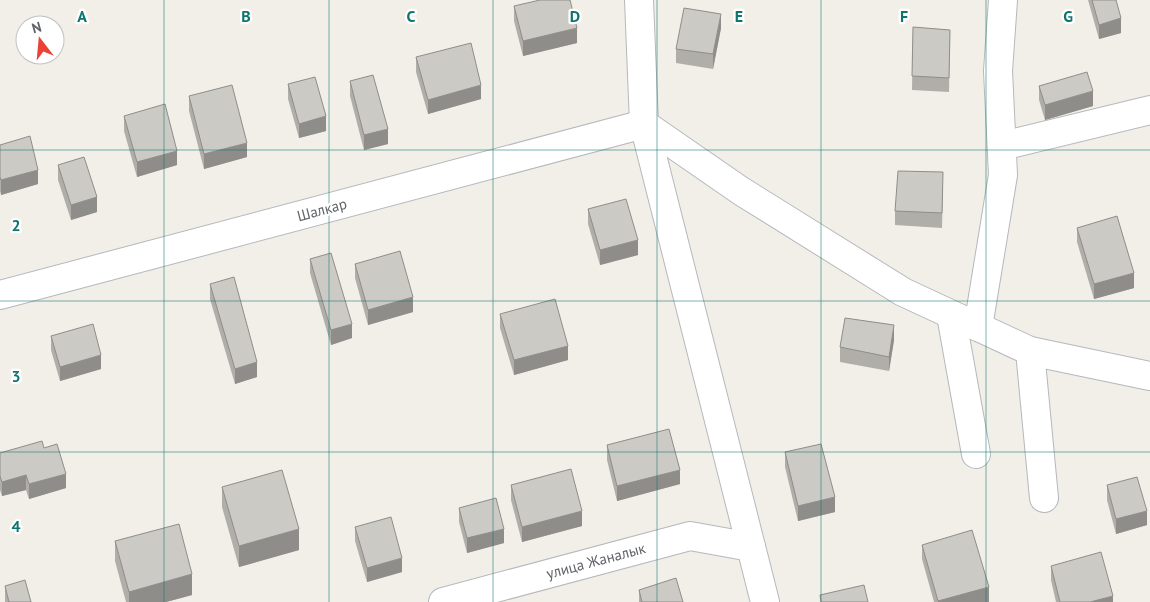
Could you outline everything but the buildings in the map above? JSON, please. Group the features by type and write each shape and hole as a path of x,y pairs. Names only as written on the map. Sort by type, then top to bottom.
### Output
{"street":[{"path":"639,0 644,124 765,602"},
{"path":"978,327 1003,175 998,71 1003,0"},
{"path":"1002,146 1150,110"},
{"path":"644,124 742,191 903,292 1030,351 1150,376"},
{"name":"Шалкар","path":"0,295 644,124"},
{"path":"951,315 976,454"},
{"path":"1030,351 1044,498"},
{"name":"улица Жаналык","path":"442,602 690,536 751,547"}]}
